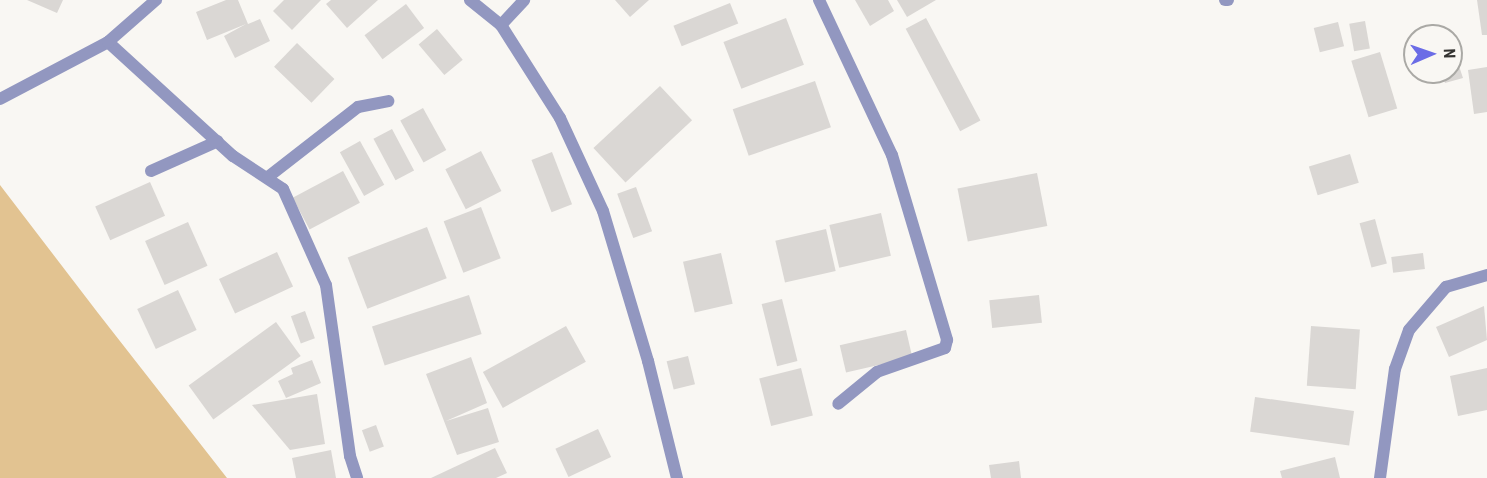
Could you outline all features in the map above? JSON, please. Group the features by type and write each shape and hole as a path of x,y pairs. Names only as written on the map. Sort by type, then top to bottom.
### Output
{"street":[{"path":"0,99 108,42 156,0"},
{"path":"470,0 501,25 560,118 603,211 648,361 677,478"},
{"path":"501,25 524,0"},
{"path":"819,0 892,155 947,340 945,348 877,372 838,404"},
{"path":"108,42 218,141 283,189 326,285 350,456 357,478"},
{"path":"268,177 358,107 388,101"},
{"path":"151,171 218,141"},
{"path":"1380,478 1395,369 1409,330 1446,287 1487,275"}],"shaded area":[{"path":"0,185 98,313 227,478 0,478"}],"building":[{"path":"27,0 63,0 57,13"},
{"path":"226,0 238,0 248,24 260,19 270,41 235,58 224,36 246,24 207,40 196,12"},
{"path":"284,0 321,0 292,30 273,11"},
{"path":"331,0 378,0 347,28 326,4"},
{"path":"615,0 649,0 630,17"},
{"path":"855,0 888,0 894,11 870,26"},
{"path":"897,0 936,0 907,17"},
{"path":"1477,0 1487,0 1487,35 1482,35"},
{"path":"730,3 738,23 682,46 673,26"},
{"path":"406,4 424,28 383,59 364,35"},
{"path":"786,18 804,65 741,89 723,42"},
{"path":"926,18 980,120 960,131 906,29"},
{"path":"1365,21 1370,49 1354,51 1349,24"},
{"path":"1338,22 1344,46 1320,52 1314,28"},
{"path":"437,29 463,60 444,75 419,44"},
{"path":"297,43 334,79 311,103 274,67"},
{"path":"1380,52 1397,108 1369,117 1351,61"},
{"path":"1487,67 1487,112 1474,114 1468,70"},
{"path":"815,81 831,127 749,156 733,109"},
{"path":"660,86 692,120 626,182 593,148"},
{"path":"423,108 446,150 424,163 400,121"},
{"path":"392,129 414,170 396,180 373,139"},
{"path":"360,141 384,185 364,196 340,152"},
{"path":"481,151 501,191 466,209 445,169"},
{"path":"552,152 572,204 552,212 531,160"},
{"path":"1350,154 1359,183 1318,195 1309,167"},
{"path":"343,171 360,203 310,230 293,198"},
{"path":"1037,173 1047,226 968,241 957,188"},
{"path":"150,182 165,216 110,240 95,206"},
{"path":"636,187 652,231 633,238 617,194"},
{"path":"481,207 501,258 463,273 444,221"},
{"path":"881,213 891,256 839,268 829,225"},
{"path":"1375,219 1387,263 1371,268 1360,223"},
{"path":"188,222 208,266 165,285 145,241"},
{"path":"427,227 447,278 367,309 348,257"},
{"path":"826,229 836,271 785,283 775,241"},
{"path":"277,252 293,286 235,313 219,279"},
{"path":"721,253 733,304 695,312 683,262"},
{"path":"1423,253 1425,269 1393,273 1391,257"},
{"path":"178,290 197,330 156,349 137,309"},
{"path":"469,295 482,334 385,366 372,327"},
{"path":"1039,295 1042,323 992,328 989,300"},
{"path":"782,299 797,361 777,366 762,304"},
{"path":"1484,306 1487,340 1449,357 1436,327"},
{"path":"305,311 315,338 301,343 291,316"},
{"path":"276,322 301,356 213,419 189,385"},
{"path":"566,326 586,362 503,408 483,372"},
{"path":"1311,326 1360,329 1356,389 1307,386"},
{"path":"906,330 912,357 846,373 840,345"},
{"path":"688,356 695,384 674,389 667,361"},
{"path":"471,357 487,403 446,421 488,408 499,442 457,455 426,374"},
{"path":"312,360 321,383 286,398 278,381 293,374 291,368"},
{"path":"801,368 813,416 771,426 759,378"},
{"path":"1487,368 1487,410 1458,416 1450,376"},
{"path":"317,394 325,444 290,450 252,405"},
{"path":"1255,397 1354,411 1349,446 1250,432"},
{"path":"376,425 384,447 370,452 362,430"},
{"path":"598,429 611,457 569,477 555,449"},
{"path":"495,448 507,473 496,478 431,478"},
{"path":"331,450 336,478 296,478 292,458"},
{"path":"1335,457 1340,478 1282,478 1280,471"},
{"path":"1019,461 1021,478 991,478 989,465"}]}
